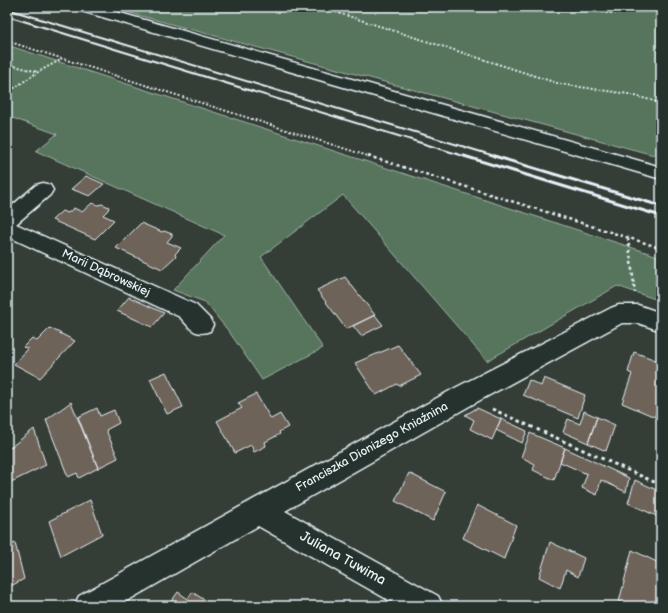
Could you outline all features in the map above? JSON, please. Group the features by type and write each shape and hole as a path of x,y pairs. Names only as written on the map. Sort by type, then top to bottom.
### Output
{"street":[{"path":"83,7 661,173"},
{"path":"7,221 43,190"},
{"name":"Marii Dąbrowskiej","path":"7,228 188,311 202,325"},
{"name":"Franciszka Dionizego Kniaźnina","path":"88,606 464,396 619,314 650,318"},
{"name":"Juliana Tuwima","path":"258,511 428,606"}],"path":[{"path":"320,7 560,84 628,94 661,103"},
{"path":"546,7 609,13 661,10"},
{"path":"7,41 661,248"},
{"path":"7,93 38,72 62,59"},
{"path":"7,64 38,72"},
{"path":"628,238 650,318"},
{"path":"464,396 661,485"}],"green space":[{"path":"109,7 661,7 661,157 156,20"},
{"path":"7,45 661,257 661,301 617,286 487,361 343,195 261,257 323,348 262,380 230,333 205,302 173,290 224,235 36,151 57,134 7,116"}],"building":[{"path":"86,176 104,184 90,196 71,189"},
{"path":"92,203 98,205 102,204 109,207 103,215 114,220 95,239 52,220 62,211 68,213 74,208 82,212"},
{"path":"141,223 162,232 164,231 172,234 167,242 181,248 175,254 176,256 162,269 116,248"},
{"path":"345,277 375,315 346,329 317,290"},
{"path":"129,297 164,313 152,327 117,311"},
{"path":"375,315 383,325 361,336 353,326"},
{"path":"50,328 75,341 40,378 14,364 28,349 23,347 32,338 37,341"},
{"path":"398,345 421,375 399,386 397,384 376,395 355,363"},
{"path":"634,352 661,362 661,396 655,417 622,403 632,374 628,372"},
{"path":"166,372 183,407 167,414 150,379"},
{"path":"544,378 585,395 578,418 523,395 529,380 541,386"},
{"path":"256,394 271,419 280,414 288,427 279,432 280,434 265,442 266,446 254,452 251,445 235,453 217,421 242,408 238,403"},
{"path":"71,402 98,468 79,478 77,473 68,477 46,420"},
{"path":"97,408 100,416 114,410 119,423 106,430 118,458 98,468 78,417"},
{"path":"477,408 501,419 492,440 470,429 474,420 465,415"},
{"path":"584,411 597,417 588,443 563,432 568,419 580,424"},
{"path":"597,417 615,425 606,451 588,443"},
{"path":"501,419 527,431 522,443 496,430"},
{"path":"34,429 46,465 9,483 7,476 7,450"},
{"path":"530,433 565,448 554,480 533,470 535,464 521,457"},
{"path":"565,448 629,478 626,492 601,480 597,495 582,488 587,474 560,462"},
{"path":"409,473 446,492 433,521 395,501"},
{"path":"635,480 661,492 661,518 628,503"},
{"path":"90,500 102,534 61,556 49,521"},
{"path":"477,505 516,525 504,559 463,538"},
{"path":"550,542 584,558 578,577 566,570 560,588 539,577"},
{"path":"15,543 24,579 7,588 7,547"},
{"path":"632,550 661,564 661,606 618,606"},
{"path":"178,592 188,599 192,592 214,606 168,606"}],"railway":[{"path":"7,9 498,157"},
{"path":"7,16 467,157"},
{"path":"464,156 661,216"},
{"path":"494,156 661,206"}]}
